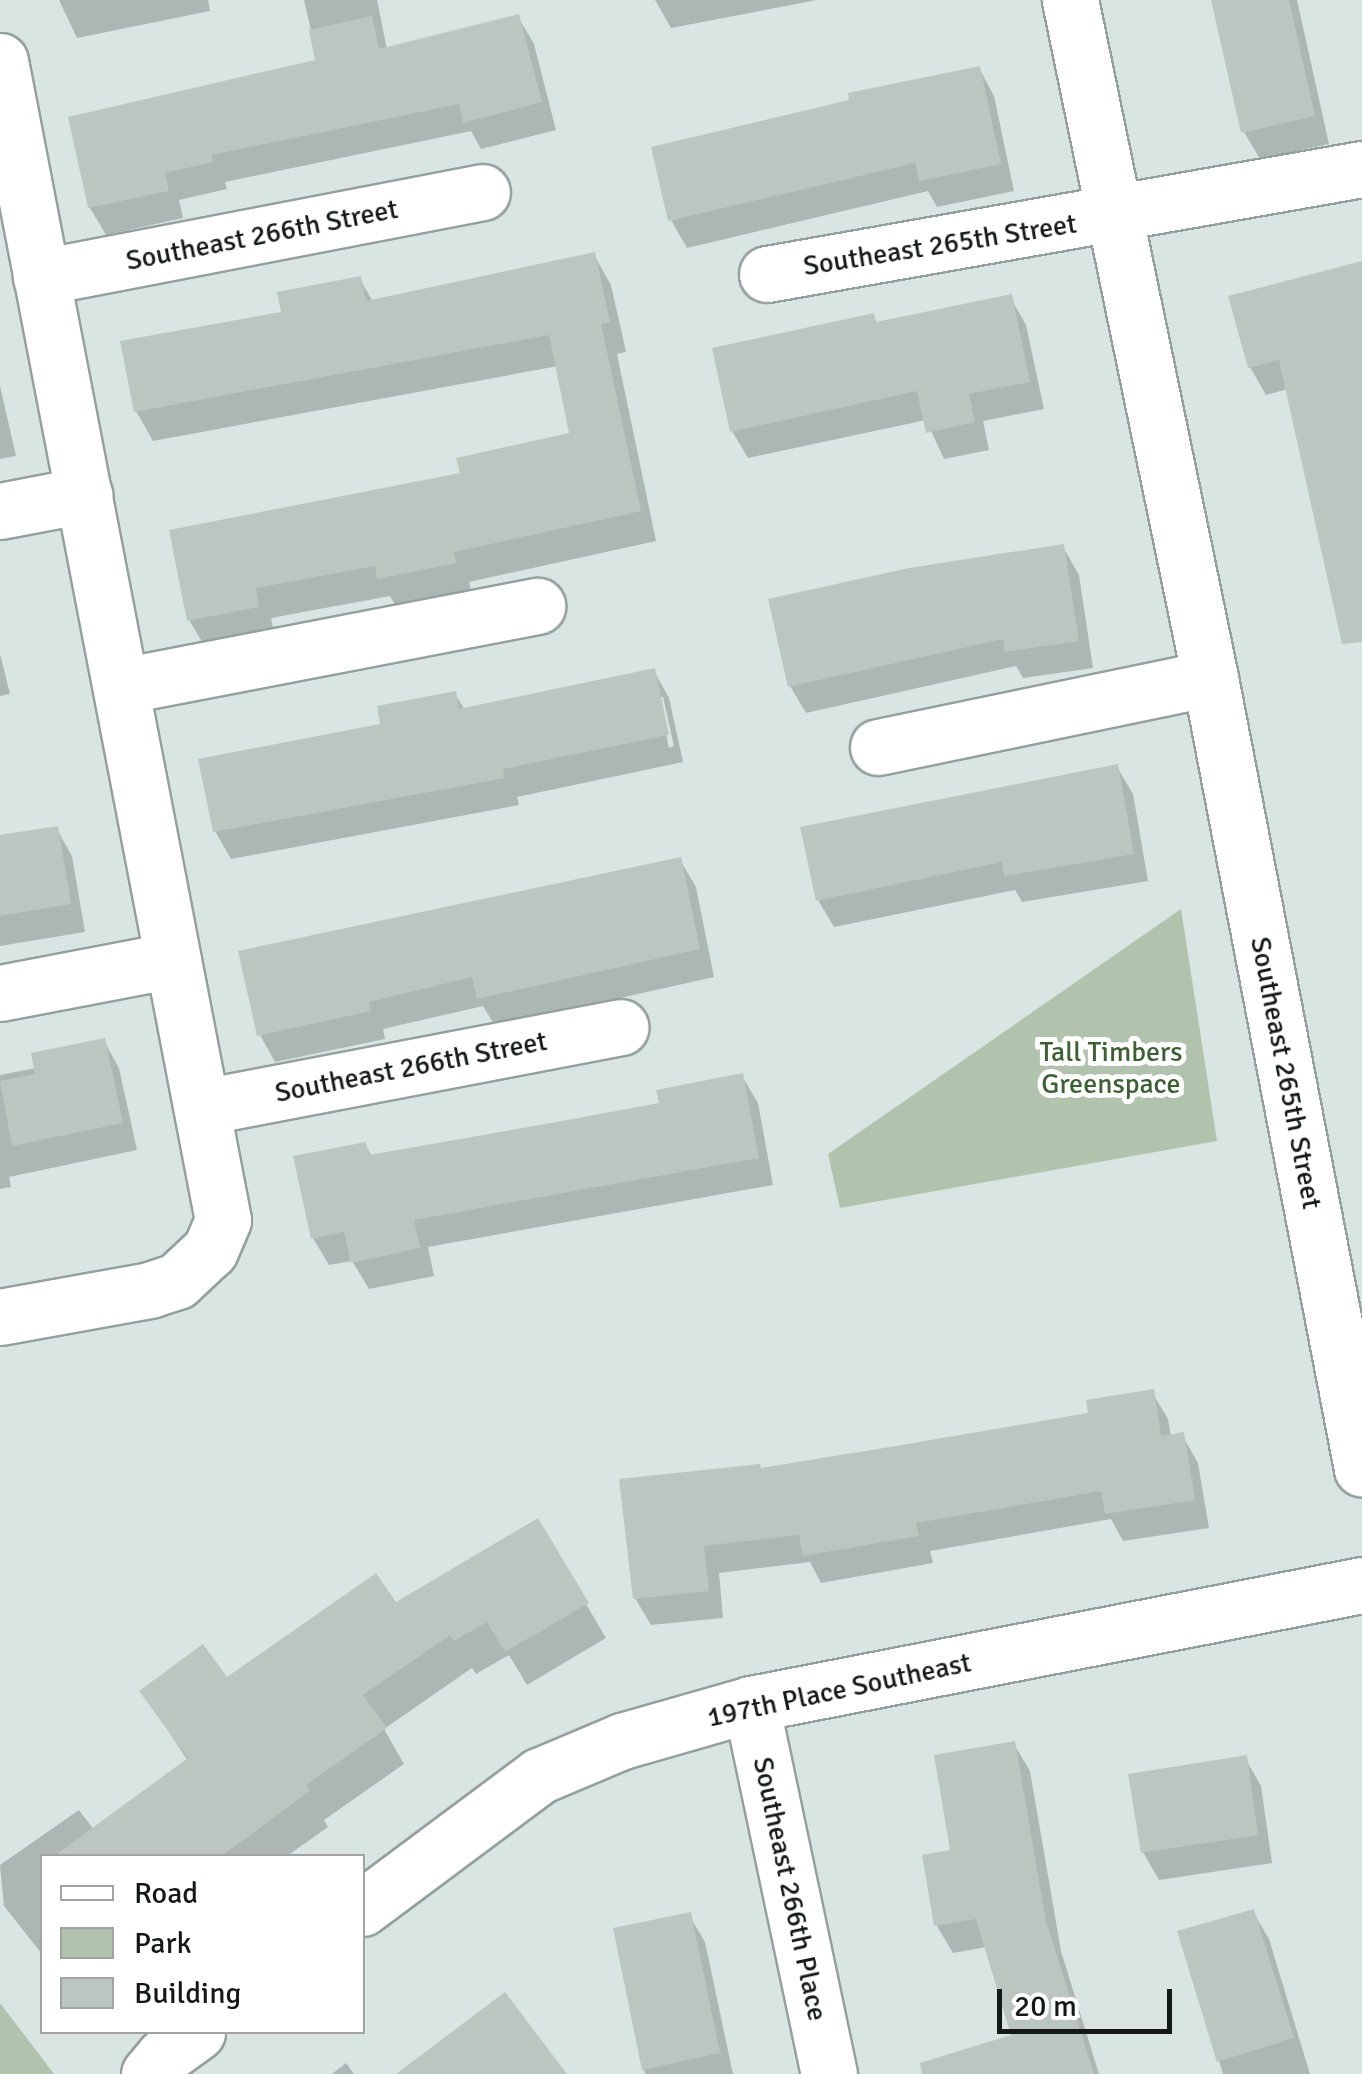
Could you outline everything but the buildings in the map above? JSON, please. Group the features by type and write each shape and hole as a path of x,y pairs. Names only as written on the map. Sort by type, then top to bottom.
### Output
{"street":[{"name":"Southeast 265th Street","path":"1070,0 1210,678 1362,1469"},
{"path":"0,62 223,1220 219,1238 177,1281 150,1290 0,1316"},
{"path":"1114,216 1362,169"},
{"name":"Southeast 266th Street","path":"41,277 482,192"},
{"name":"Southeast 265th Street","path":"767,274 1114,216"},
{"path":"0,511 84,495"},
{"path":"121,686 537,606"},
{"path":"878,747 1210,678"},
{"path":"0,993 174,960"},
{"name":"Southeast 266th Street","path":"202,1107 620,1027"},
{"name":"197th Place Southeast","path":"365,1906 539,1776 622,1742 751,1704 1362,1585"},
{"name":"Southeast 266th Place","path":"751,1704 829,2074"},
{"path":"149,2074 195,2034"}],"green space":[{"name":"Tall Timbers Greenspace","path":"1181,909 1217,1141 840,1208 828,1154"},
{"path":"0,2003 54,2074 0,2074"}]}
